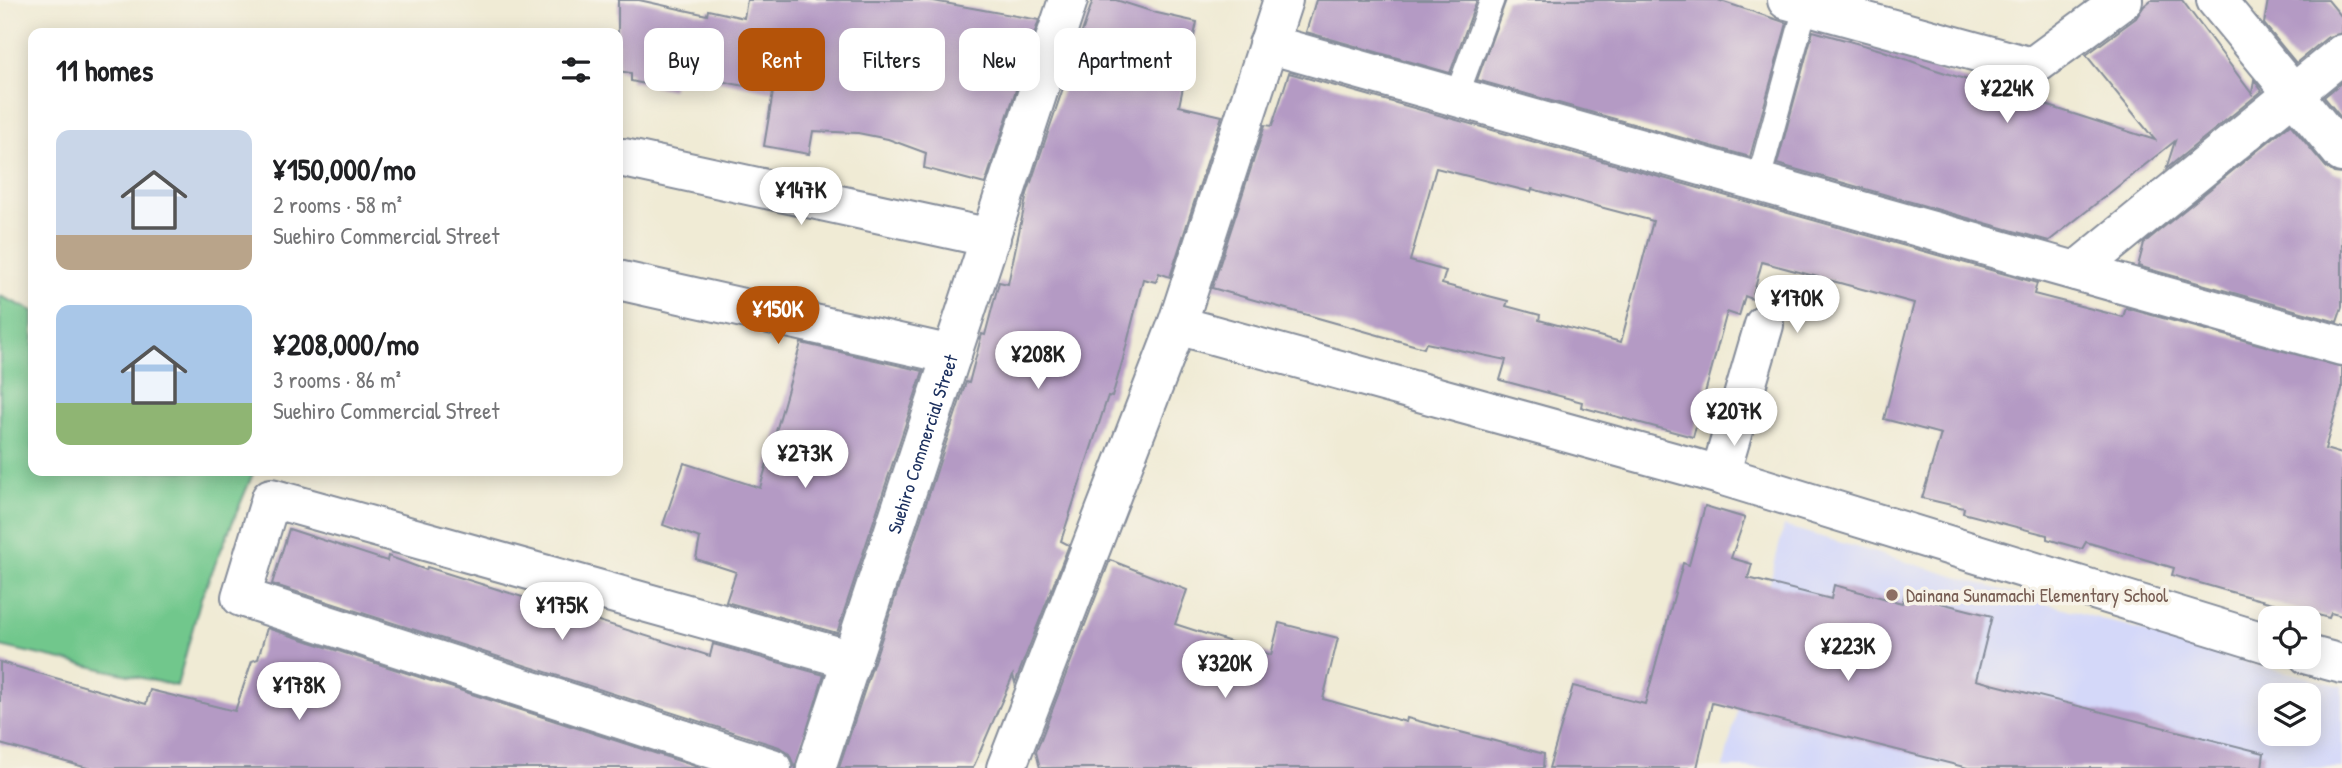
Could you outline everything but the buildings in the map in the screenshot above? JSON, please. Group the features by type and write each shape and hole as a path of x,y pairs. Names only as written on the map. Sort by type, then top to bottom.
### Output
{"street":[{"name":"Suehiro Commercial Street","path":"816,768 1068,0"},
{"path":"1006,768 1177,325 1283,0"},
{"path":"1797,3 2032,67 2123,0"},
{"path":"2216,0 2342,153"},
{"path":"1268,44 2342,346"},
{"path":"2076,271 2342,54"},
{"path":"624,158 991,238"},
{"path":"623,281 952,355"},
{"path":"1177,325 1720,475 2258,640"},
{"path":"1720,475 1764,326"},
{"path":"772,768 241,597 271,498 852,660"},
{"path":"2321,658 2342,664"}],"lane":[{"path":"1456,97 1492,0"},
{"path":"1758,182 1797,3"}],"shaded area":[{"name":"Dainana Sunamachi Elementary School","path":"1784,526 2258,665 2258,669 2275,669 2342,686 2342,768 1723,768"}],"green space":[{"path":"0,296 28,309 28,476 252,476 201,598 177,686 0,646"}],"place":[{"name":"Dainana Sunamachi Elementary School","path":"1892,595"}]}
